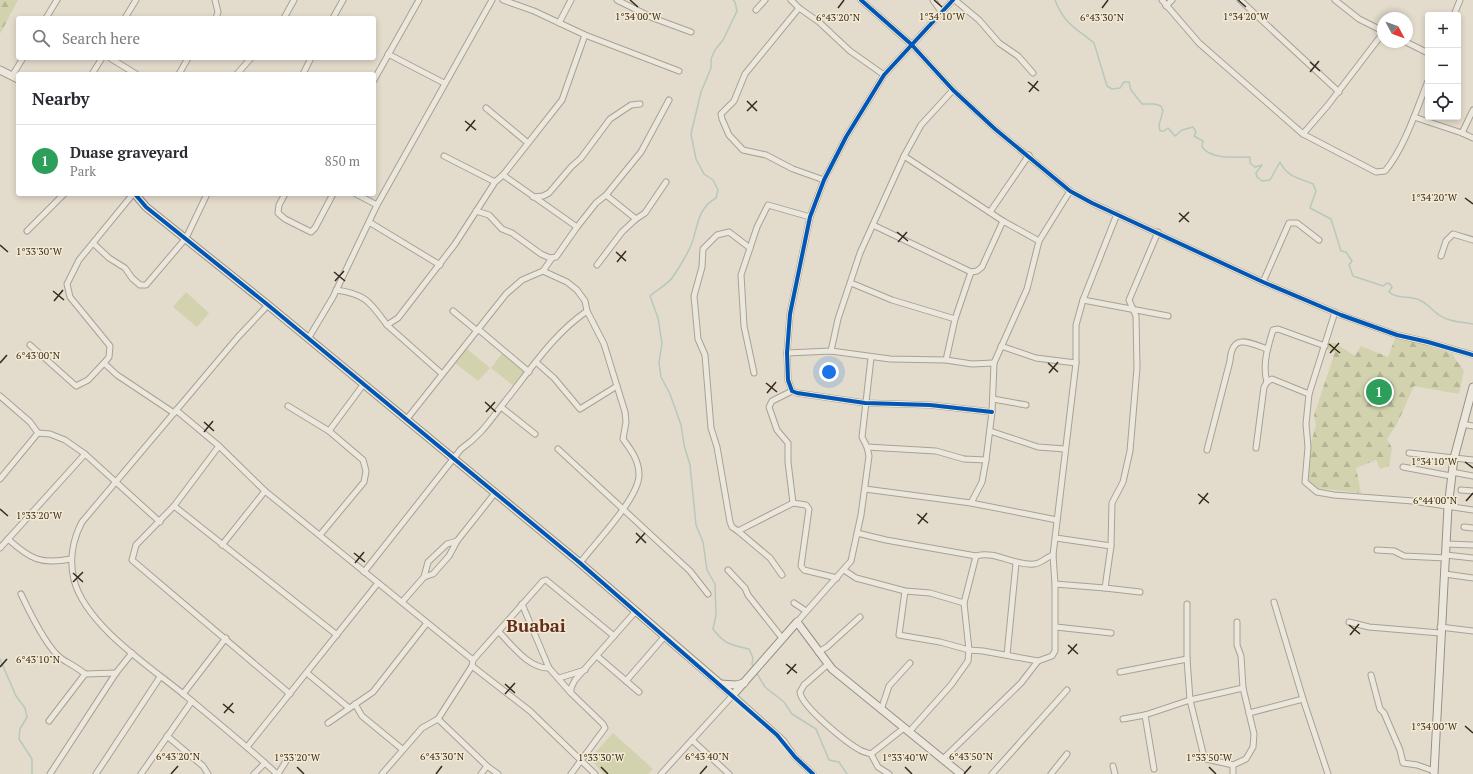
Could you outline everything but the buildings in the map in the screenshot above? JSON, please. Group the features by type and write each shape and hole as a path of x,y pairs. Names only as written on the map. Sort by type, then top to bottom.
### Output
{"street":[{"path":"47,16 57,0"},
{"path":"126,16 136,0"},
{"path":"215,0 218,12 217,16"},
{"path":"285,16 294,0"},
{"path":"334,16 343,0"},
{"path":"376,76 418,0"},
{"path":"308,339 336,290 377,205 444,83 492,0"},
{"path":"503,0 534,11 585,35 679,71"},
{"path":"559,23 571,0"},
{"path":"617,0 653,18 691,32"},
{"path":"756,10 764,0"},
{"path":"792,0 819,22 850,51 884,75"},
{"path":"861,0 911,44 953,90 996,129 1029,155 1070,191 1263,282 1335,312 1398,335 1473,355"},
{"path":"933,0 942,13"},
{"path":"992,412 930,405 864,403 797,394 792,391 788,380 787,353 790,314 810,217 824,180 846,137 884,75 911,44 954,0 979,20 999,42 1018,56 1033,73"},
{"path":"1162,0 1199,43 1303,134 1376,172 1385,171 1393,160 1414,117 1427,84"},
{"path":"1166,6 1172,0"},
{"path":"1240,0 1339,92"},
{"path":"1335,0 1359,19 1377,29"},
{"path":"1455,12 1460,0"},
{"path":"800,8 745,74 734,101 723,112 722,119 730,135 746,152 766,155 794,169 824,180"},
{"path":"387,325 398,318 440,265 495,182 503,175 556,110 562,100 585,35"},
{"path":"1303,134 1339,92 1377,40"},
{"path":"1413,46 1425,52"},
{"path":"388,54 444,83"},
{"path":"17,72 21,60"},
{"path":"93,72 101,60"},
{"path":"113,60 133,72"},
{"path":"180,72 187,60"},
{"path":"240,72 249,60"},
{"path":"304,72 311,60"},
{"path":"0,70 15,78"},
{"path":"831,351 838,319 851,284 860,253 904,156 921,125 953,90"},
{"path":"406,420 441,373 506,294 522,280 544,271 552,258 556,257 596,203 606,195 641,152 669,100"},
{"path":"533,197 544,196 549,193 581,158 608,122 631,105 640,104"},
{"path":"486,108 528,143"},
{"path":"1462,133 1473,110"},
{"path":"1414,117 1473,138"},
{"path":"990,212 1029,155"},
{"path":"444,156 495,182"},
{"path":"904,156 1003,221 1039,241"},
{"path":"503,175 577,227"},
{"path":"597,265 617,239 636,219 645,213 666,182"},
{"path":"970,503 982,482 986,460 992,412 994,363 1027,289 1039,241 1070,191"},
{"path":"606,195 636,219"},
{"path":"27,231 62,196"},
{"path":"30,345 76,386 88,380 104,363 108,357 110,346 70,297 67,284 71,273 92,243 132,196"},
{"path":"136,196 146,207 268,305 580,563 733,695 754,716 777,735 795,757 813,774"},
{"path":"92,243 108,258 125,268 132,278 143,286 150,282 186,238 206,196"},
{"path":"284,196 279,205 278,213 285,219 311,232 315,228 332,196"},
{"path":"360,196 377,205"},
{"path":"754,373 744,326 741,275 756,227 768,204 810,217"},
{"path":"476,211 489,215 504,231 512,233 541,254 552,258"},
{"path":"905,591 899,635 940,642 969,650 983,651 1038,661 1052,656 1055,651 1056,627 1053,555 1076,363 1076,325 1083,300 1117,214"},
{"path":"873,225 971,272 977,271 982,267 1003,221"},
{"path":"369,222 440,265"},
{"path":"1263,282 1289,223 1297,224 1318,240"},
{"path":"750,248 729,232 717,235 703,249 702,267 694,296 698,339 705,355 711,428 717,447 730,522 732,527 770,558 782,575"},
{"path":"1105,588 1111,546 1112,503 1122,482 1128,461 1133,430 1137,368 1136,316 1129,300 1158,232"},
{"path":"1441,256 1446,241 1453,234 1473,240"},
{"path":"544,271 568,282 577,290 585,301 587,311 604,344 625,412 626,422 623,439 634,454 638,475 635,490 623,509 580,563"},
{"path":"946,360 955,319 971,272"},
{"path":"851,284 892,300 955,319"},
{"path":"336,290 354,293 366,299 387,325 441,373"},
{"path":"1083,300 1168,316"},
{"path":"268,305 82,522 76,533 71,559 74,581 84,603 99,622 132,653 160,677 192,701 278,774 288,758"},
{"path":"453,311 528,372"},
{"path":"364,572 461,449 477,438 536,362 570,323 587,311"},
{"path":"1335,312 1309,394 1306,424 1308,447 1305,482 1318,492 1334,495 1413,501 1473,510"},
{"path":"1267,382 1265,374 1267,349 1273,330 1275,329 1325,346"},
{"path":"1207,450 1230,361 1230,351 1238,342 1247,342 1267,349"},
{"path":"1001,346 1036,358 1076,363"},
{"path":"787,353 831,351 871,358 946,360 960,364 994,363"},
{"path":"661,774 753,673 796,622 851,561 865,489 869,456 867,447 862,438 864,403 871,358"},
{"path":"536,362 554,378 580,409 617,386"},
{"path":"104,363 117,375 175,412 219,446 265,491 402,602 530,711 595,774"},
{"path":"1256,448 1264,386 1267,382 1272,379 1309,394"},
{"path":"329,431 363,385"},
{"path":"1371,676 1380,709 1384,713 1400,750 1403,763 1417,765 1434,772 1440,630 1447,544 1448,506 1454,458 1473,386"},
{"path":"792,391 772,401 769,407 777,430 788,443 788,462 794,503"},
{"path":"0,396 30,422 38,434"},
{"path":"993,399 1026,405"},
{"path":"288,406 329,431 363,460 366,471 364,482 320,535"},
{"path":"501,407 535,434"},
{"path":"1462,424 1473,426"},
{"path":"990,431 1038,447 1065,449"},
{"path":"0,478 38,434 50,434 65,440 85,454 160,522"},
{"path":"219,446 174,506 136,545 132,560 226,638 290,694"},
{"path":"867,447 936,451 964,459 986,460"},
{"path":"558,449 690,571 708,594"},
{"path":"1409,453 1473,460"},
{"path":"0,548 85,454"},
{"path":"1403,467 1473,476"},
{"path":"865,489 970,503 1057,520"},
{"path":"1461,490 1473,491"},
{"path":"222,545 265,491"},
{"path":"424,577 433,574 449,556 457,542 495,493"},
{"path":"738,531 794,503 806,505 809,509 801,566 804,570 837,578"},
{"path":"174,506 337,635"},
{"path":"1464,527 1473,528"},
{"path":"857,533 886,540 976,556 983,554 993,555 1016,563 1036,564 1053,555"},
{"path":"1056,538 1111,546"},
{"path":"8,539 24,553 40,560 53,562 71,559"},
{"path":"402,602 424,577 428,562 447,544 457,542"},
{"path":"1447,544 1473,545"},
{"path":"1378,550 1394,551 1404,556 1473,558"},
{"path":"872,754 907,730 959,673 968,661 969,650 964,603 976,556"},
{"path":"1007,655 1016,563"},
{"path":"728,570 745,588 752,601 782,638"},
{"path":"844,570 856,578 905,591 930,594 964,603"},
{"path":"1445,574 1473,578"},
{"path":"386,773 402,749 422,728 438,719 473,663 543,581 546,580 614,636"},
{"path":"247,747 378,583"},
{"path":"1055,584 1140,592"},
{"path":"21,594 41,634 62,659 70,662 85,674 116,673"},
{"path":"1274,602 1328,774"},
{"path":"794,603 806,611"},
{"path":"522,604 549,668 603,724 605,728 571,774"},
{"path":"1187,604 1187,659 1190,700 1204,757 1206,759 1232,765 1246,759 1253,747 1254,734 1243,688 1237,622"},
{"path":"572,693 573,684 636,611"},
{"path":"818,652 827,647 860,617"},
{"path":"796,622 827,664 881,710 961,774"},
{"path":"1348,622 1369,627 1473,631"},
{"path":"328,723 373,692 426,623"},
{"path":"1056,627 1111,633"},
{"path":"499,632 532,663 543,668 549,668"},
{"path":"626,681 664,636"},
{"path":"183,694 226,638"},
{"path":"50,774 116,673 132,653"},
{"path":"597,656 639,692"},
{"path":"1120,672 1187,659"},
{"path":"943,759 1021,683 1038,661"},
{"path":"881,710 889,686 910,663"},
{"path":"827,664 804,685 800,692 801,698 814,714 857,748 872,754 878,767 889,774"},
{"path":"559,678 586,669"},
{"path":"307,673 349,708"},
{"path":"49,721 85,674"},
{"path":"96,774 160,677"},
{"path":"720,684 736,685 744,683"},
{"path":"1123,719 1145,715 1190,700 1243,688"},
{"path":"992,774 1068,690"},
{"path":"1249,713 1303,698"},
{"path":"141,774 192,701"},
{"path":"355,704 362,716 402,749"},
{"path":"1145,715 1154,769"},
{"path":"438,719 487,766 498,774"},
{"path":"167,736 203,766 208,774"},
{"path":"692,740 729,774"},
{"path":"1051,774 1067,754"},
{"path":"254,774 265,763"},
{"path":"1232,765 1233,774"},
{"path":"481,774 487,766"},
{"path":"1113,766 1115,774"}],"green space":[{"path":"0,0 18,0 0,34"},
{"path":"186,292 209,313 197,327 173,307"},
{"path":"1396,336 1415,340 1453,354 1464,370 1459,394 1414,386 1397,424 1387,439 1392,448 1389,466 1380,469 1376,460 1356,468 1361,493 1315,488 1307,482 1307,477 1311,443 1316,425 1314,415 1335,352 1327,350 1328,343 1335,343 1355,356 1361,346 1388,357"},
{"path":"466,348 490,368 478,381 455,363"},
{"path":"503,352 527,372 515,387 491,368"},
{"path":"613,733 653,769 648,774 603,774 590,758"}],"waterway":[{"path":"733,0 737,11 723,40 715,50 711,59 711,68 701,92 691,134 696,159 704,174 713,180 718,190 716,198 710,202 702,212 697,223 692,243 675,274 668,282 650,296 658,318 662,343 659,363 661,377 670,394 681,425 684,445 690,465 696,525 703,542 707,570 715,584 716,615 713,629 724,641 749,649 753,658 753,667"},
{"path":"1055,0 1062,15 1076,29 1094,43 1107,86 1112,89 1120,88 1124,82 1129,82 1131,90 1142,104 1155,104 1161,106 1163,111 1159,125 1160,131 1164,131 1168,128 1175,136 1182,130 1193,127 1196,132 1194,136 1203,141 1202,147 1206,151 1224,157 1250,157 1250,163 1255,167 1262,165 1256,173 1257,177 1262,181 1270,180 1280,162 1290,174 1313,184 1316,191 1310,208 1331,219 1341,251 1346,252 1352,261 1349,265 1353,276 1383,286 1387,283 1390,284 1392,287 1389,292 1392,294 1420,300 1436,313 1447,319 1473,324"},
{"path":"0,659 16,696 25,708 27,717 20,729 19,739 32,759 32,774"},
{"path":"756,672 765,687 784,702 792,714 816,729 829,760 839,762 847,774"}],"cycle path":[{"path":"861,0 911,44 953,90 995,129 1070,191 1092,203 1263,282 1341,315 1397,335 1473,355"},
{"path":"953,0 884,75 846,137 824,180 810,217 790,314 787,353 788,380 792,391 797,393 865,403 930,405 992,412"},
{"path":"137,196 146,207 268,305 580,563 777,735 795,757 813,774"}],"place":[{"name":"Duase graveyard","path":"1379,392"}],"district":[{"name":"Buabai","path":"536,625"}]}
